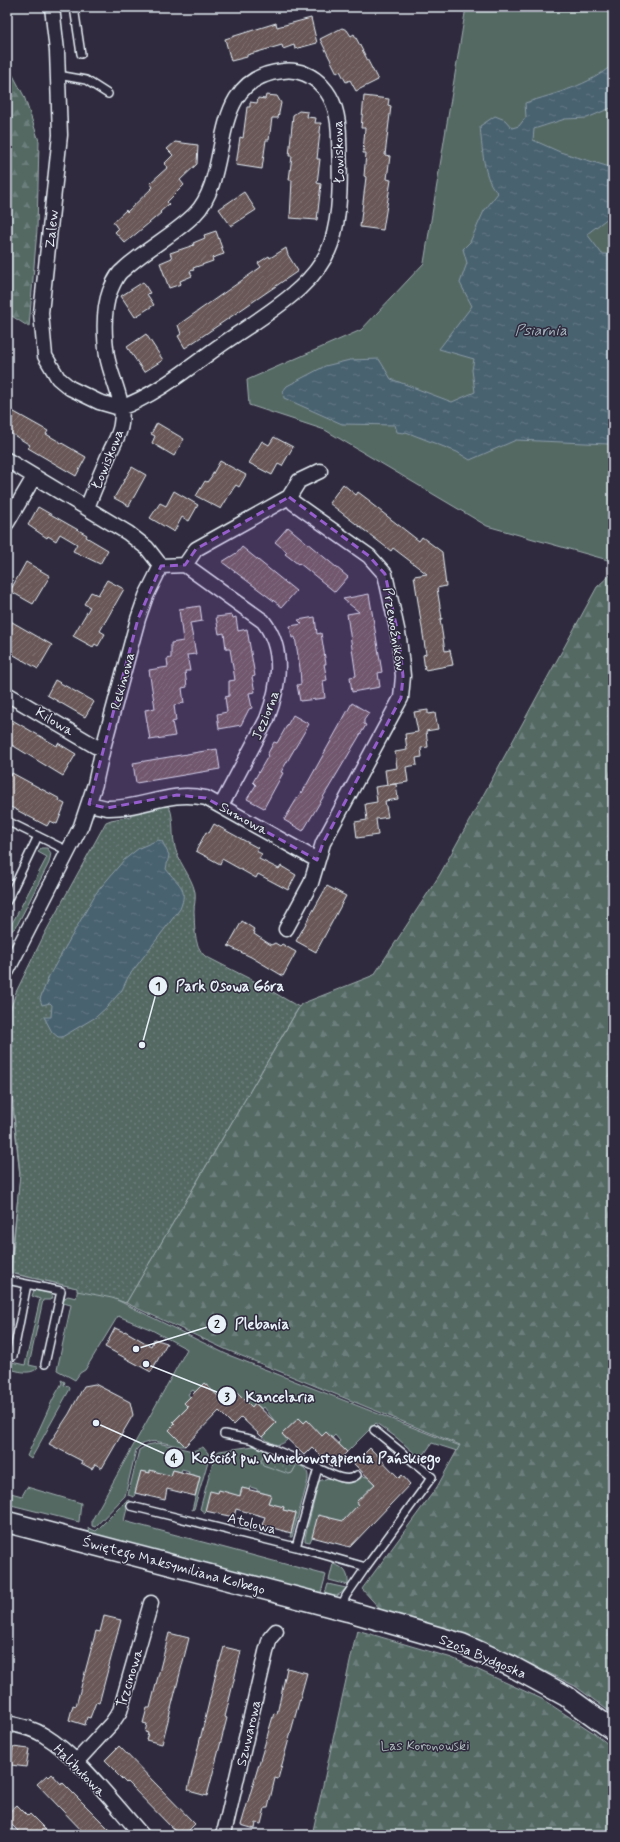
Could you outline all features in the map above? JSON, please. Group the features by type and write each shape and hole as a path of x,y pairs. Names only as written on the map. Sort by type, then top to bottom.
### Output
{"main road":[{"name":"Świętego Maksymiliana Kolbego","path":"7,1522 340,1609"},
{"name":"Szosa Bydgoska","path":"340,1609 421,1631 476,1651 511,1666 566,1696 613,1730"}],"street":[{"name":"Zalew","path":"52,7 58,75 60,135 41,313 44,356 58,378 70,388 99,402 120,408"},
{"name":"Łowiskowa","path":"87,508 121,424 120,408 120,395 107,356 105,307 111,287 121,271 164,241 196,214 207,197 215,176 221,137 226,121 234,103 243,90 253,80 265,74 279,71 293,70 313,78 323,86 331,98 336,109 339,135 339,200 332,243 320,266 300,289 261,317 157,389 120,408"},
{"path":"7,460 87,508 138,541 147,548 161,566 185,565 196,549 289,497 299,481 320,472"},
{"path":"7,523 34,477"},
{"name":"Przewoźników","path":"289,497 294,503 369,556 385,574 399,638 403,676 401,698 323,844 317,860"},
{"name":"Jeziorna","path":"185,565 263,621 270,630 277,654 278,684 267,719 221,806"},
{"name":"Rekinowa","path":"7,971 81,826 89,804 138,619 146,596 161,566"},
{"name":"Kilowa","path":"7,694 95,746 103,748"},
{"name":"Sumowa","path":"89,804 107,808 173,796 192,795 206,798 317,860"},
{"path":"286,929 311,884 317,860"},
{"name":"Trzcinowa","path":"76,1762 112,1723 120,1711 151,1603"},
{"name":"Szuwarowa","path":"222,1835 226,1829 266,1652 270,1638 276,1631"},
{"name":"Halibutowa","path":"7,1723 31,1729 45,1736 76,1762 142,1835"}],"lane":[{"path":"74,7 81,54"},
{"path":"58,75 86,80 108,94"},
{"path":"7,821 68,851"},
{"path":"7,901 38,836"},
{"path":"7,1280 61,1291 45,1364"},
{"path":"13,1356 27,1284"},
{"path":"340,1609 346,1596 432,1477 374,1430"},
{"path":"224,1434 250,1439 347,1479 353,1479 357,1475"},
{"path":"296,1547 318,1468"},
{"name":"Atolowa","path":"131,1506 296,1547 366,1568"}],"highlighted area":[{"path":"289,497 369,556 385,574 399,638 403,676 401,698 323,843 317,860 206,798 177,795 107,808 89,804 138,619 161,566 185,565 196,549"}],"green space":[{"path":"466,7 613,7 613,556 608,560 487,526 325,430 249,405 247,380 361,330 424,263"},
{"path":"7,64 24,96 39,141 37,230 29,327 7,313"},
{"path":"613,572 613,1714 575,1686 506,1652 434,1626 381,1610 362,1589 437,1487 460,1445 227,1350 126,1303 301,1004 374,975 439,876 597,587"},
{"path":"168,806 170,809 175,849 195,892 195,935 201,952 205,956 254,981 299,1007 126,1303 112,1298 77,1291 77,1288 11,1273 20,1173 8,1056 10,1011 16,992 45,933 106,822 131,816 130,812"},
{"path":"41,848 47,848 51,853 49,863 16,927 7,933 47,857 38,852"},
{"path":"13,1108 126,1303 117,1300 226,1354 460,1446 457,1451 432,1443 421,1459 397,1438 376,1423 347,1452 338,1443 340,1441 335,1435 332,1438 326,1432 320,1438 299,1418 282,1434 287,1440 278,1445 262,1437 276,1423 264,1407 262,1409 255,1403 249,1410 236,1391 234,1394 227,1388 219,1397 204,1383 195,1392 193,1390 188,1394 190,1397 184,1403 190,1409 173,1422 175,1424 169,1430 185,1446 159,1442 147,1442 141,1445 136,1450 125,1496 95,1527 92,1526 92,1520 187,1349 150,1329 118,1316 85,1370 80,1373 75,1380 57,1370 71,1305 63,1303 63,1299 68,1296 76,1298 78,1288 14,1274 10,1271 20,1177"},
{"path":"34,1290 50,1293 53,1297 51,1300 43,1300 29,1365 38,1367 35,1370 28,1372 7,1368 7,1361 25,1365 40,1299 32,1296"},
{"path":"61,1380 65,1382 64,1385 69,1386 70,1389 31,1459 27,1456 62,1383"},
{"path":"158,1443 193,1451 203,1447 208,1453 209,1458 194,1509 192,1510 200,1477 188,1474 189,1471 182,1469 181,1472 173,1470 170,1479 150,1471 150,1473 141,1471 134,1497 128,1495 139,1450 147,1445"},
{"path":"254,1446 265,1451 261,1461 292,1473 297,1464 307,1471 307,1484 292,1537 290,1537 296,1513 283,1510 284,1507 268,1505 270,1495 257,1491 257,1489 250,1487 249,1490 242,1488 239,1498 218,1493 205,1513 200,1509 215,1454 219,1451"},
{"path":"265,1451 297,1464 292,1473 289,1474 263,1465 261,1461"},
{"path":"360,1476 368,1477 379,1489 362,1497 356,1502 358,1505 343,1521 312,1537 310,1542 305,1541 319,1481 328,1478 348,1483"},
{"path":"27,1487 81,1503 79,1522 7,1504 7,1499 11,1493 22,1496"},
{"path":"129,1500 124,1521 326,1575 320,1596 89,1535 88,1528 96,1531 125,1502"},
{"path":"333,1564 345,1571 348,1577 348,1585 329,1580"},
{"path":"328,1584 346,1588 342,1593 336,1596 324,1597"},
{"name":"Las Koronowski","path":"357,1630 452,1658 542,1699 594,1733 613,1748 613,1835 312,1835"}],"water":[{"name":"Psiarnia","path":"613,64 613,107 587,118 565,119 534,129 533,140 560,152 613,168 613,214 587,234 602,254 613,254 613,441 608,444 516,440 470,460 457,452 406,432 397,432 395,425 342,424 284,398 283,391 287,386 325,366 350,360 379,359 391,379 452,402 475,392 472,370 474,359 439,349 472,306 460,283 467,263 463,249 470,242 484,211 498,193 493,188 486,172 480,126 495,116 505,120 512,128 519,126 526,117 525,103 572,88 604,72"},
{"path":"158,840 162,841 169,855 166,869 183,891 180,909 128,977 122,990 108,1006 96,1017 62,1037 58,1037 52,1032 44,1017 51,1017 52,1005 50,1003 42,1005 40,999 49,976 96,893 124,860 139,848"}],"building":[{"path":"311,18 317,43 295,49 294,45 283,49 282,45 231,61 225,39 276,23 277,27"},
{"path":"342,28 347,30 351,36 354,34 378,80 356,91 350,80 346,82 340,71 337,73 320,39"},
{"path":"266,95 277,96 281,103 278,118 272,118 269,140 266,140 262,169 236,165 240,137 243,138 247,107 250,107 250,102 257,103 258,98 265,99"},
{"path":"364,96 389,99 388,105 391,106 385,155 390,156 387,179 391,180 383,230 360,227 366,177 364,176 366,153 363,153 365,128 361,128"},
{"path":"299,111 308,112 307,117 316,118 315,123 321,123 317,159 320,159 317,183 321,184 317,220 290,218 292,180 289,180 292,156 289,156 293,115"},
{"path":"175,142 198,145 197,164 180,180 184,185 167,202 169,204 160,212 161,213 125,243 115,232 118,229 113,222 126,210 127,212 153,187 150,183 168,167 164,164 173,155 167,149"},
{"path":"244,192 256,210 231,226 219,209"},
{"path":"216,231 224,254 212,258 213,261 193,268 194,270 190,271 192,276 180,281 181,284 169,288 160,263 172,258 170,253 194,245 193,243 205,238 204,235"},
{"path":"286,248 288,255 298,271 185,348 178,336 181,334 178,325 261,267 258,263 269,256 270,258"},
{"path":"143,282 150,293 147,294 154,305 135,317 121,296"},
{"path":"146,334 163,360 144,372 127,347"},
{"path":"7,408 48,431 46,434 86,457 76,476 28,448 30,445 7,431"},
{"path":"157,423 184,439 174,456 152,443 155,436 151,434"},
{"path":"274,437 293,447 282,466 278,464 272,475 249,463 262,441 269,445"},
{"path":"220,461 246,475 239,487 236,485 233,489 221,509 196,496 205,481 207,482 211,477"},
{"path":"132,467 146,475 129,506 114,498"},
{"path":"343,484 356,495 358,492 370,501 369,502 419,541 422,537 442,552 446,586 437,588 442,619 440,619 445,651 450,650 453,665 425,670 423,655 426,654 414,576 427,574 393,548 391,551 329,503"},
{"path":"174,491 198,505 189,521 182,517 174,532 150,518 160,503 166,506"},
{"path":"38,507 87,535 86,537 108,550 100,564 73,551 77,544 60,534 56,541 48,536 47,538 28,525"},
{"path":"288,527 348,577 335,592 299,563 298,564 285,554 287,552 275,542"},
{"path":"242,547 296,591 282,607 222,562 238,552"},
{"path":"26,562 50,576 33,604 10,591"},
{"path":"107,580 124,589 100,631 105,634 98,646 95,644 93,647 73,636 90,607 84,604 91,592 98,595"},
{"path":"369,594 382,672 378,673 380,687 352,692 350,677 356,676 347,614 359,612 343,599"},
{"path":"200,606 202,621 190,623 196,654 187,655 190,671 185,671 187,687 182,688 184,703 174,705 176,721 172,722 175,736 150,740 145,710 155,708 149,670 168,667 167,659 171,658 171,643 183,641 179,609"},
{"path":"232,615 233,618 236,617 238,631 247,629 255,676 252,677 255,692 249,693 252,708 249,709 241,725 219,729 217,714 227,712 225,697 229,696 229,681 235,680 230,649 226,649 224,633 219,634 216,617"},
{"path":"315,617 317,634 321,633 326,664 324,664 327,680 323,681 325,698 300,701 297,685 301,684 300,668 295,637 292,638 290,626 302,624 298,620"},
{"path":"7,619 52,645 38,669 7,651"},
{"path":"55,680 94,702 85,717 47,695"},
{"path":"352,703 369,713 364,720 364,724 366,725 303,831 284,820 301,792 302,793"},
{"path":"428,710 428,714 435,713 438,729 426,731 428,747 421,748 422,757 416,758 417,765 406,767 408,782 387,785 385,770 397,768 395,752 407,750 405,734 418,732 414,712"},
{"path":"293,715 309,724 281,772 283,773 264,808 247,799 256,785 253,782 274,742 277,743"},
{"path":"7,717 57,746 58,743 76,754 63,776 7,742"},
{"path":"217,749 220,769 136,783 133,763"},
{"path":"12,773 60,799 59,801 65,804 57,824 50,821 47,826 7,805 7,774 11,776"},
{"path":"396,784 398,799 385,801 388,817 376,819 378,835 357,838 355,822 367,820 365,804 377,802 375,787"},
{"path":"214,824 258,848 256,851 262,854 259,859 279,869 281,866 296,875 288,890 258,874 256,878 222,859 220,864 196,851 206,832 209,833"},
{"path":"327,886 346,896 316,952 296,941"},
{"path":"242,921 254,929 254,934 271,945 275,943 280,946 282,944 296,952 283,976 251,957 228,946"},
{"path":"115,1328 124,1332 125,1331 151,1346 154,1339 167,1343 151,1372 105,1347"},
{"path":"204,1383 219,1397 227,1388 234,1394 236,1391 252,1407 255,1403 276,1423 262,1437 241,1417 233,1425 219,1411 185,1446 169,1430 175,1424 173,1422 188,1407 184,1403"},
{"path":"95,1384 130,1402 133,1415 102,1468 95,1464 92,1469 81,1463 82,1461 49,1444 69,1414 84,1386"},
{"path":"299,1418 304,1423 307,1420 322,1436 326,1432 347,1452 332,1467 312,1447 304,1455 282,1434"},
{"path":"370,1448 399,1478 402,1475 410,1484 350,1547 312,1537 318,1515 343,1521 358,1505 356,1502 375,1484 354,1464"},
{"path":"150,1470 171,1476 173,1470 200,1477 195,1496 167,1489 165,1500 135,1493 141,1471 150,1473"},
{"path":"242,1488 271,1495 268,1503 284,1507 283,1510 296,1513 291,1533 262,1525 265,1517 236,1509 234,1517 205,1511 210,1491 218,1493 219,1490 240,1496"},
{"path":"104,1616 121,1620 99,1703 96,1702 90,1718 87,1717 85,1725 69,1720 73,1705 76,1706 96,1631 100,1632"},
{"path":"169,1633 189,1638 162,1744 146,1740 148,1733 145,1732 147,1724 143,1723 147,1708 150,1708"},
{"path":"224,1647 241,1651 225,1717 227,1718 207,1796 192,1792 188,1789 219,1661"},
{"path":"287,1668 307,1673 278,1779 275,1778 268,1808 265,1808 261,1824 256,1823 255,1829 241,1825 274,1713 277,1714"},
{"path":"119,1746 195,1824 184,1835 179,1835 127,1782 126,1783 115,1772 116,1771 105,1760"},
{"path":"13,1747 29,1749 26,1767 11,1765"},
{"path":"52,1774 61,1784 62,1782 115,1835 86,1835 37,1784 47,1775 49,1777"},
{"path":"17,1805 28,1816 30,1814 51,1835 22,1835 7,1820 7,1814"}],"place":[{"name":"Park Osowa Góra","path":"142,1045"},
{"name":"Plebania","path":"136,1349"},
{"name":"Kancelaria","path":"146,1364"},
{"name":"Kościół pw. Wniebowstąpienia Pańskiego","path":"96,1423"}]}
